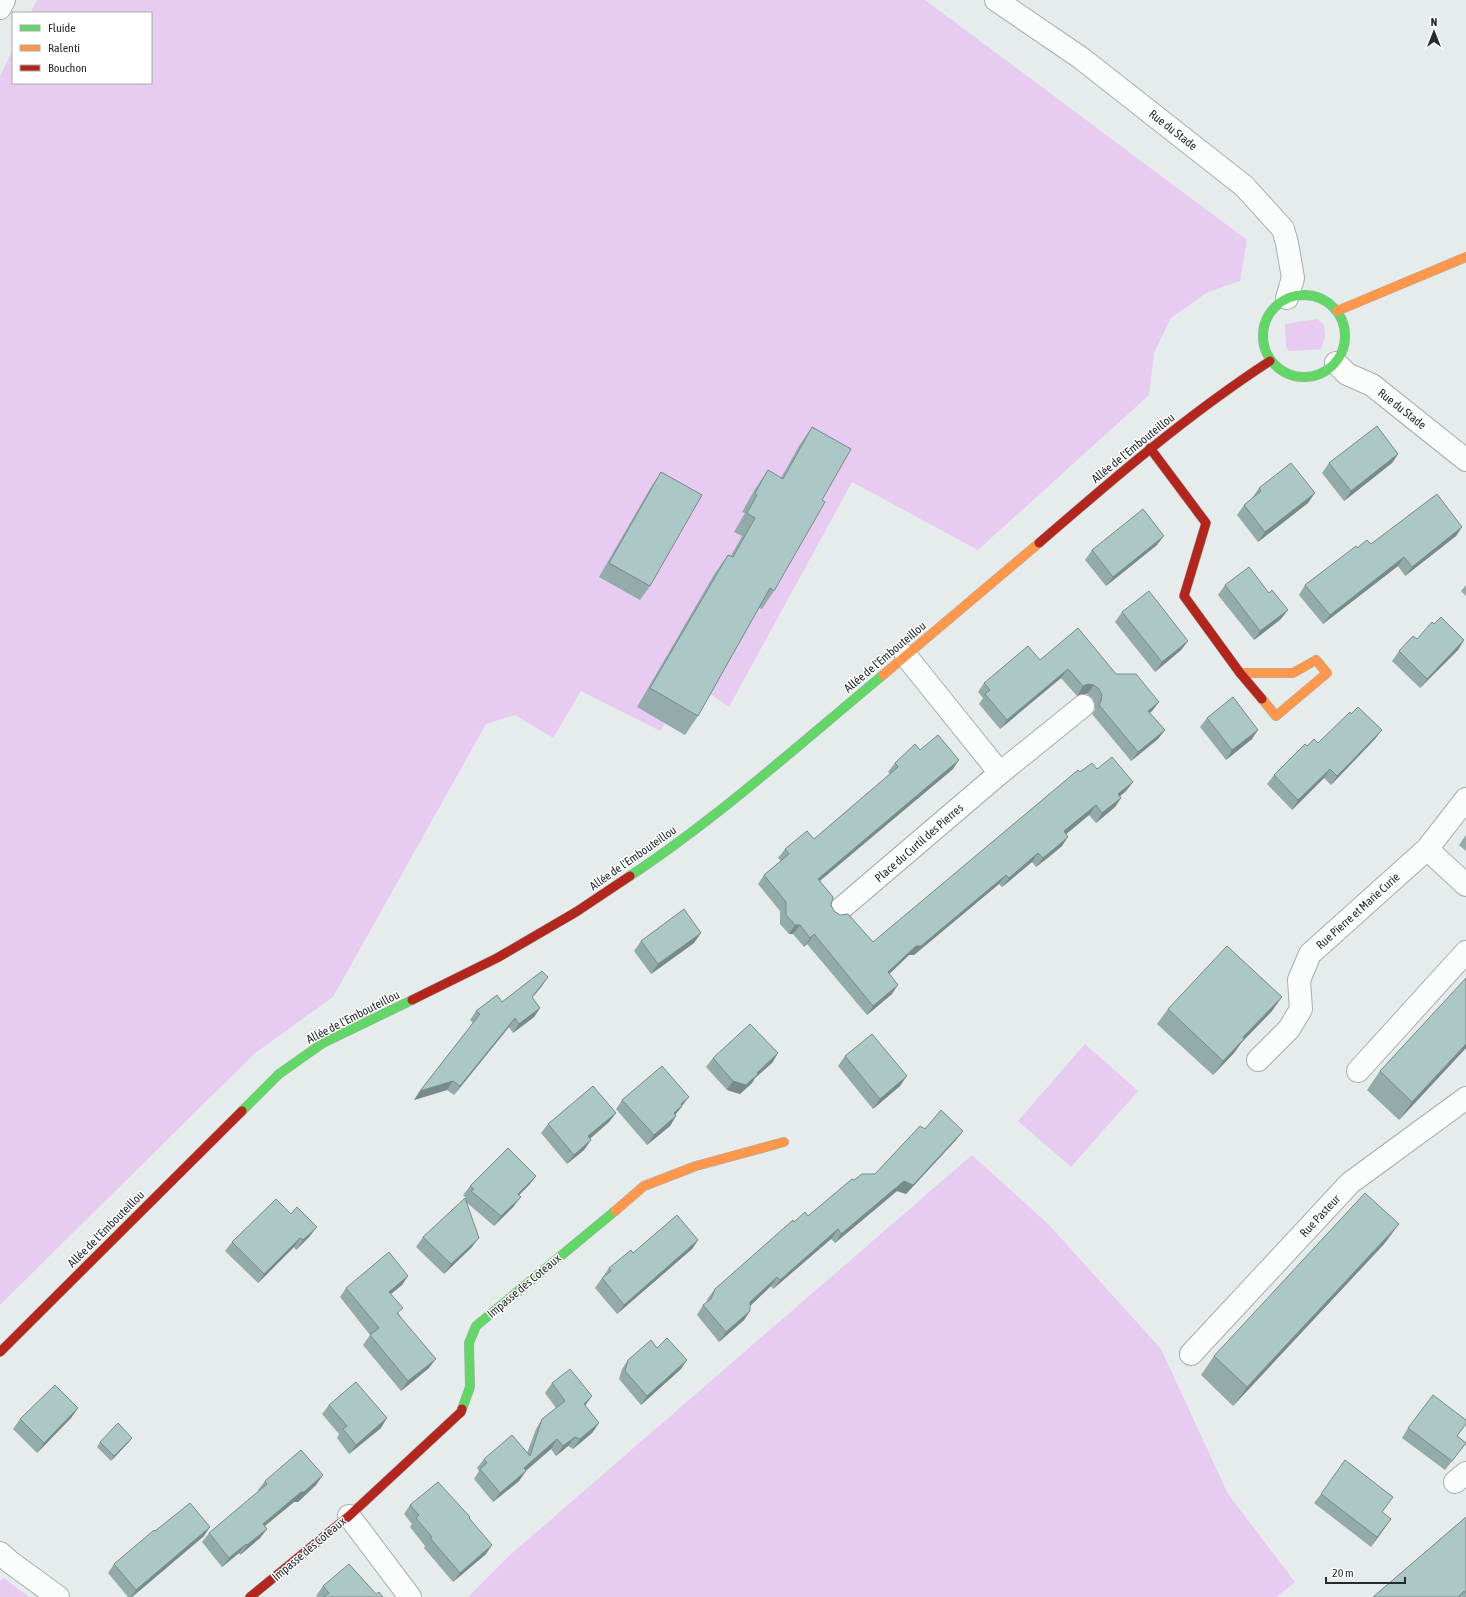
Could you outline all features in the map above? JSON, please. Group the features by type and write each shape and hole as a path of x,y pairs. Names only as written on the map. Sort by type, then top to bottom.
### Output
{"street":[{"path":"0,8 4,0"},
{"name":"Rue du Stade","path":"996,0 1082,58 1244,186 1283,229 1293,278 1287,298"},
{"path":"1337,311 1466,257"},
{"path":"1305,294 1323,299 1337,311 1345,328 1344,346 1336,363 1321,374 1303,378 1284,373 1270,361 1263,344 1263,326 1272,309 1287,298 1305,294"},
{"name":"Allée de l'Embouteillou","path":"0,1352 279,1074 323,1043 369,1019 431,991 497,958 576,912 655,859 719,811 906,656 1150,448 1192,416 1270,361"},
{"name":"Rue du Stade","path":"1336,363 1347,374 1372,385 1466,460"},
{"path":"1150,448 1206,523 1184,596 1240,673 1276,716 1327,673 1316,660 1293,673 1240,673"},
{"path":"906,656 1000,773"},
{"name":"Place du Curtil des Pierres","path":"837,912 1000,773 1083,706"},
{"name":"Rue Pierre et Marie Curie","path":"1258,1060 1289,1029 1301,1009 1298,980 1310,954 1427,849 1466,799"},
{"path":"1427,849 1466,885"},
{"path":"1358,1071 1466,952"},
{"name":"Rue Pasteur","path":"1191,1354 1350,1183 1466,1098"},
{"name":"Impasse des Coteaux","path":"250,1597 349,1516 462,1412 470,1387 469,1343 476,1326 644,1186 696,1166 784,1142"},
{"name":"Impasse des Coteaux","path":"349,1516 410,1597"},
{"path":"0,1553 58,1597"}],"shaded area":[{"path":"37,0 925,0 1247,240 1240,281 1208,292 1171,318 1154,353 1149,395 978,550 852,482 729,707 709,693 685,735 665,723 660,731 581,691 553,738 515,715 486,724 333,997 255,1053 0,1305 0,76 12,51 12,84 152,84 152,12 31,12"},
{"path":"1317,319 1324,325 1325,336 1321,349 1289,351 1286,347 1285,324"},
{"path":"1085,1044 1138,1091 1071,1167 1018,1121"},
{"path":"972,1155 1049,1225 1161,1349 1228,1494 1295,1582 1277,1597 468,1597 510,1555"},
{"path":"4,1578 29,1597 0,1597 0,1581"}],"building":[{"path":"1377,426 1398,454 1351,491 1329,463"},
{"path":"812,427 851,449 822,500 825,502 774,591 770,588 698,716 650,688 728,555 733,557 755,518 747,513 757,495 755,493 768,470 783,479"},
{"path":"1291,463 1315,493 1265,532 1244,505 1261,491 1259,488"},
{"path":"661,472 702,495 650,586 609,563"},
{"path":"1437,494 1462,527 1412,567 1404,557 1330,615 1305,585 1356,546 1357,548 1367,540 1371,544"},
{"path":"1143,509 1164,536 1113,577 1092,550"},
{"path":"1249,567 1269,593 1272,590 1288,610 1260,631 1225,585"},
{"path":"1149,591 1188,641 1162,662 1122,612"},
{"path":"1441,617 1464,640 1427,679 1399,651 1413,636 1417,639 1432,622 1434,624"},
{"path":"1078,628 1116,674 1136,674 1159,702 1148,711 1165,730 1138,752 1099,705 1102,695 1099,689 1094,685 1088,684 1083,686 1068,669 1007,720 985,694 990,690 984,683 1028,646 1040,660"},
{"path":"1233,697 1258,730 1232,750 1207,718"},
{"path":"1358,707 1382,730 1337,776 1330,769 1298,800 1274,775 1305,744 1307,746 1314,739 1318,743 1350,712 1351,714"},
{"path":"938,735 959,760 818,879 833,897 831,905 834,911 840,915 848,914 873,942 1078,770 1080,772 1092,763 1097,769 1112,757 1133,782 1118,794 1121,798 1102,813 1096,805 1064,831 1068,837 1043,858 1038,853 1009,878 1006,875 921,946 916,946 888,972 898,985 873,1006 814,934 810,938 800,925 795,925 786,915 786,902 764,875 789,854 785,849 807,831 814,839 898,767 895,763 915,744 920,750"},
{"path":"684,909 701,933 658,964 641,941"},
{"path":"1227,946 1282,997 1243,1037 1244,1039 1223,1061 1168,1009"},
{"path":"542,971 548,977 532,997 540,1008 519,1024 515,1018 460,1086 453,1081 420,1091 480,1014 476,1011 497,995 502,1002"},
{"path":"1466,978 1466,1044 1412,1102 1380,1071"},
{"path":"750,1024 778,1053 746,1085 733,1081 713,1058"},
{"path":"872,1034 907,1076 880,1099 845,1056"},
{"path":"662,1066 689,1097 674,1113 676,1116 654,1135 622,1100"},
{"path":"593,1086 616,1113 588,1136 591,1140 574,1155 548,1124"},
{"path":"941,1110 963,1131 913,1185 904,1181 841,1234 838,1229 780,1280 777,1277 750,1302 750,1311 726,1332 703,1305 711,1299 715,1289 793,1220 794,1222 805,1212 808,1216 852,1179 854,1180 862,1174 875,1174 920,1126 925,1129"},
{"path":"508,1148 536,1176 518,1194 521,1197 501,1216 471,1191 474,1189 470,1186"},
{"path":"1365,1193 1399,1224 1247,1387 1214,1356"},
{"path":"465,1198 479,1238 451,1264 423,1237"},
{"path":"276,1199 291,1214 297,1207 317,1227 303,1240 300,1238 264,1274 232,1242"},
{"path":"677,1215 698,1240 624,1305 602,1278 611,1271 609,1268 631,1250 633,1253"},
{"path":"389,1252 408,1276 389,1292 403,1308 397,1313 436,1359 408,1381 370,1335 379,1328 346,1288"},
{"path":"667,1338 687,1360 647,1396 625,1371 628,1360 651,1340 657,1348"},
{"path":"570,1369 592,1396 584,1404 599,1423 580,1439 575,1437 563,1446 557,1439 524,1468 526,1471 500,1493 480,1469 487,1463 484,1459 512,1435 530,1456 542,1419 565,1401 552,1383"},
{"path":"356,1382 387,1418 356,1445 343,1429 347,1426 329,1405"},
{"path":"55,1385 78,1408 44,1443 20,1419"},
{"path":"1433,1395 1466,1420 1466,1424 1457,1436 1466,1443 1452,1461 1408,1428"},
{"path":"118,1423 132,1438 114,1456 100,1442"},
{"path":"301,1450 323,1475 263,1524 267,1529 229,1558 209,1533 267,1484 265,1481"},
{"path":"1345,1460 1393,1497 1382,1512 1391,1519 1377,1537 1321,1494"},
{"path":"438,1482 470,1517 469,1518 492,1545 460,1573 430,1538 432,1537 416,1518 419,1515 410,1505"},
{"path":"190,1503 210,1527 136,1590 114,1564 154,1530 155,1531"},
{"path":"1466,1517 1466,1593 1464,1591 1458,1597 1373,1597"},
{"path":"349,1564 376,1594 379,1592 383,1597 323,1597 329,1593 323,1586"}],"traffic: fast":[{"path":"1304,295 1320,298 1333,307 1342,320 1345,336 1342,352 1333,365 1320,374 1304,377 1288,374 1275,365 1266,352 1263,336 1266,320 1275,307 1288,298 1304,295"},
{"path":"630,876 696,829 728,804 883,675"},
{"path":"242,1111 279,1074 323,1043 412,1000"},
{"path":"462,1409 470,1387 469,1343 476,1326 615,1211"}],"traffic: slow":[{"path":"1337,311 1466,257"},
{"path":"883,675 1039,543"},
{"path":"1240,673 1293,673 1316,660 1327,673 1276,716 1262,699"},
{"path":"615,1211 644,1186 696,1166 784,1142"}],"traffic: jam":[{"path":"1039,543 1180,425 1270,361"},
{"path":"1150,448 1206,523 1184,596 1240,673 1262,699"},
{"path":"412,1000 497,958 576,912 630,876"},
{"path":"0,1352 242,1111"},
{"path":"250,1597 349,1516 461,1412 462,1409"}]}
